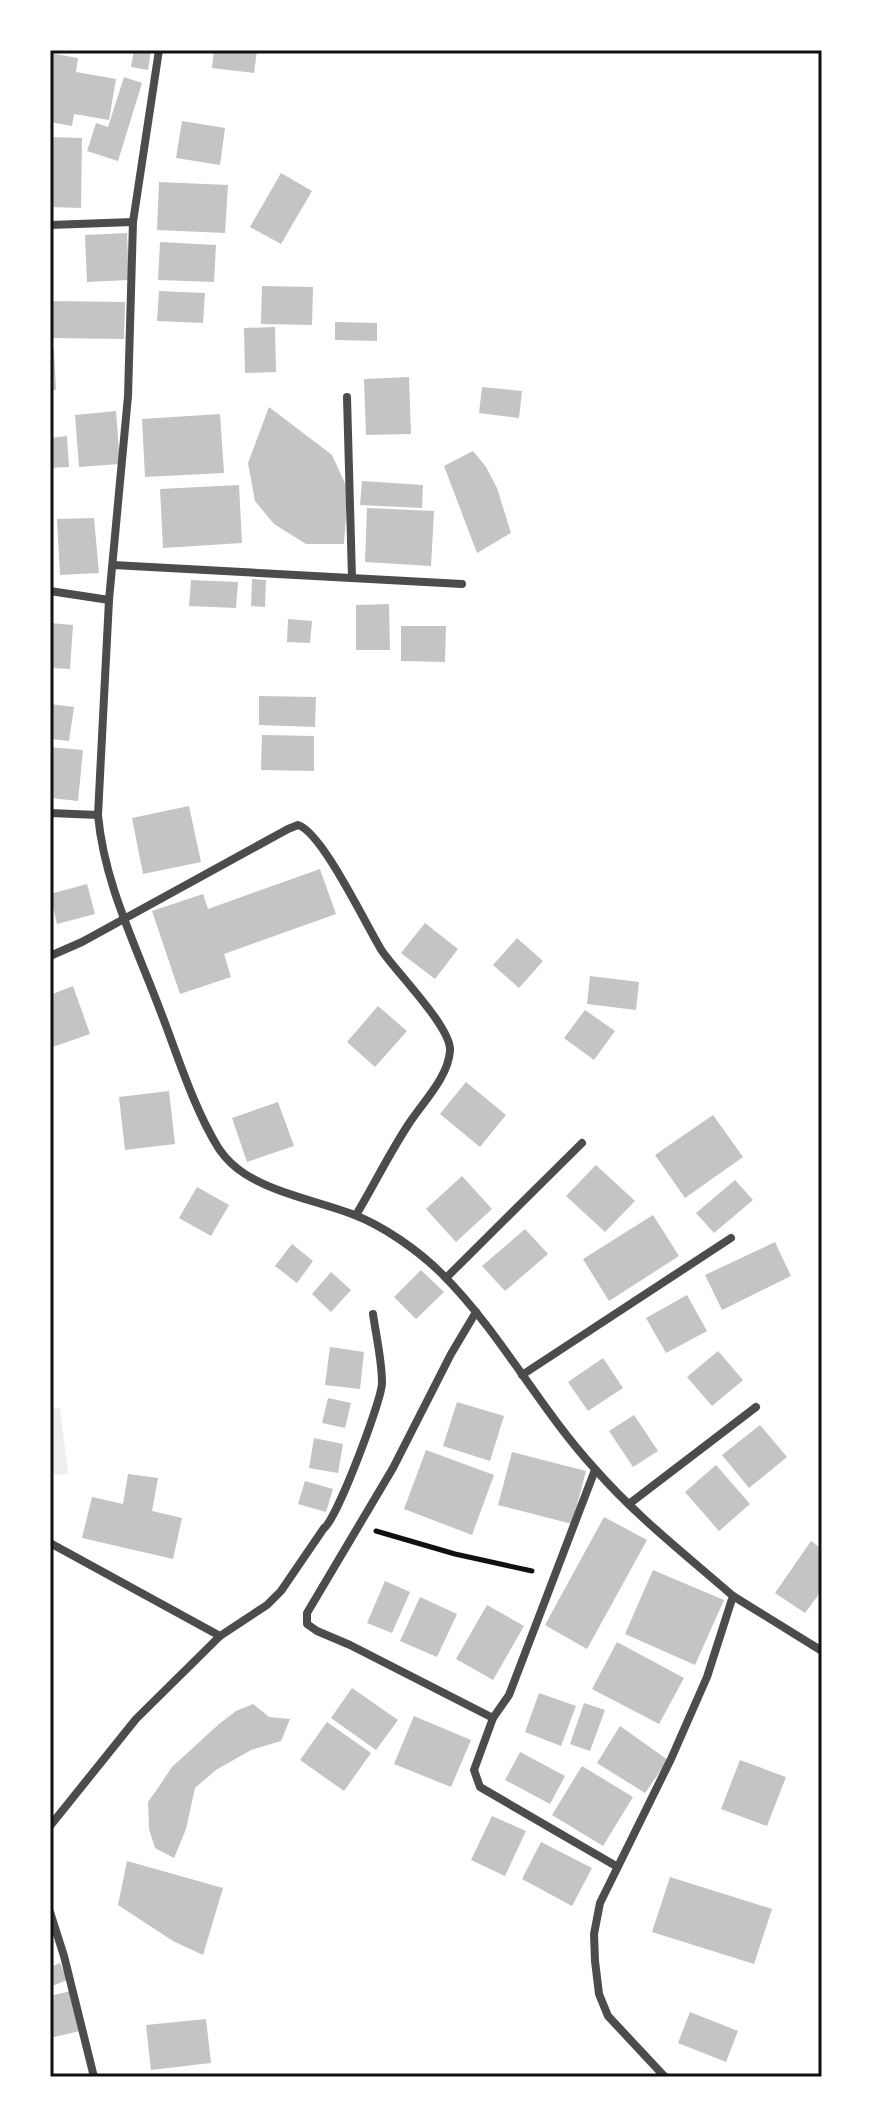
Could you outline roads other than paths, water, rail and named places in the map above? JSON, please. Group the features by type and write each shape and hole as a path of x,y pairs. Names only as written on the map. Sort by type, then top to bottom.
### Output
{"street":[{"path":"159,50 133,222 128,396 109,600 98,815 107,868 192,1091 217,1146 228,1161 259,1182 356,1215 404,1245 446,1278 476,1312 595,1470 629,1504 733,1596 822,1651"},
{"path":"50,225 133,222"},
{"path":"347,397 352,578"},
{"path":"113,565 462,584"},
{"path":"50,591 109,600"},
{"path":"50,813 98,815"},
{"path":"50,956 288,829 298,825 308,829 331,861 386,956 442,1027 449,1042 450,1051 443,1072 409,1123 356,1215"},
{"path":"446,1278 582,1143"},
{"path":"522,1375 731,1238"},
{"path":"476,1312 360,1526 307,1613 307,1624 493,1718"},
{"path":"50,1826 136,1719 220,1636 267,1605 281,1591 324,1528 330,1524 340,1505 382,1385 373,1314"},
{"path":"629,1504 756,1407"},
{"path":"595,1470 509,1695 493,1718 474,1770 480,1787 616,1866"},
{"path":"50,1543 220,1636"},
{"path":"665,2077 608,2016 599,1994 596,1915 616,1866 671,1759 707,1677 733,1596"},
{"path":"50,1912 94,2077"}]}
